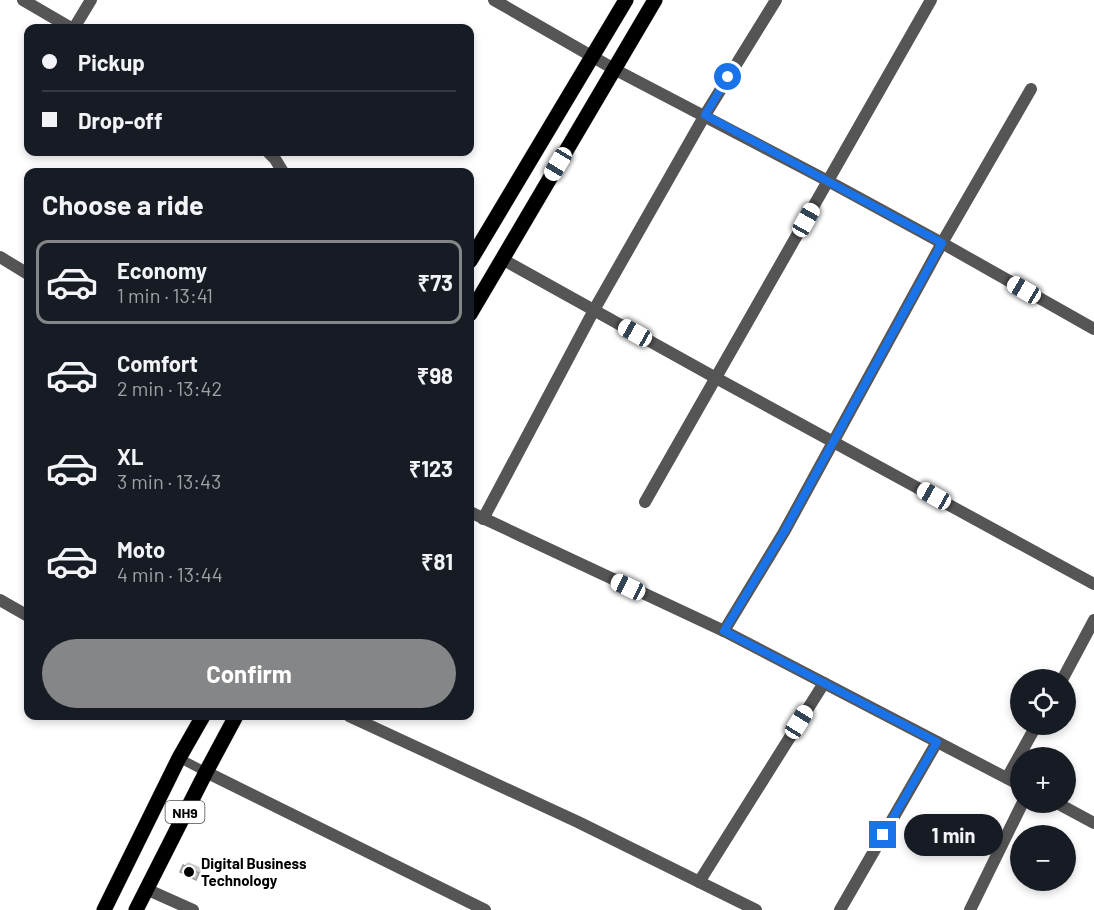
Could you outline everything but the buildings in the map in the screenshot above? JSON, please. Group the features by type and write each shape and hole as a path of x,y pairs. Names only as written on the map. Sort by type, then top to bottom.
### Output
{"main road":[{"path":"474,254 626,0"},
{"path":"474,307 656,0"},
{"name":"NH9","path":"104,910 200,720"},
{"name":"NH9","path":"136,910 234,720"}],"street":[{"path":"23,0 66,24"},
{"path":"76,24 91,0"},
{"path":"494,0 592,57 828,181 1094,329"},
{"path":"483,519 594,310 705,115 776,0"},
{"path":"645,502 931,0"},
{"path":"724,631 784,532 942,243 1031,89"},
{"path":"0,257 24,272"},
{"path":"502,259 1094,584"},
{"path":"474,514 724,631 1010,780"},
{"path":"1,601 24,614"},
{"path":"1068,669 1094,620"},
{"path":"699,882 824,683"},
{"path":"358,720 578,822 756,910"},
{"path":"1007,778 1031,735"},
{"path":"840,910 937,742"},
{"path":"206,772 485,910"},
{"path":"970,910 1018,813"},
{"path":"1075,813 1094,823"},
{"path":"146,889 193,910"}],"lane":[{"path":"179,758 206,772"}],"place":[{"name":"Digital Business Technology","path":"189,872"}],"route":[{"path":"728,77 705,115 942,243 784,532 724,631 937,742 883,835"}]}
